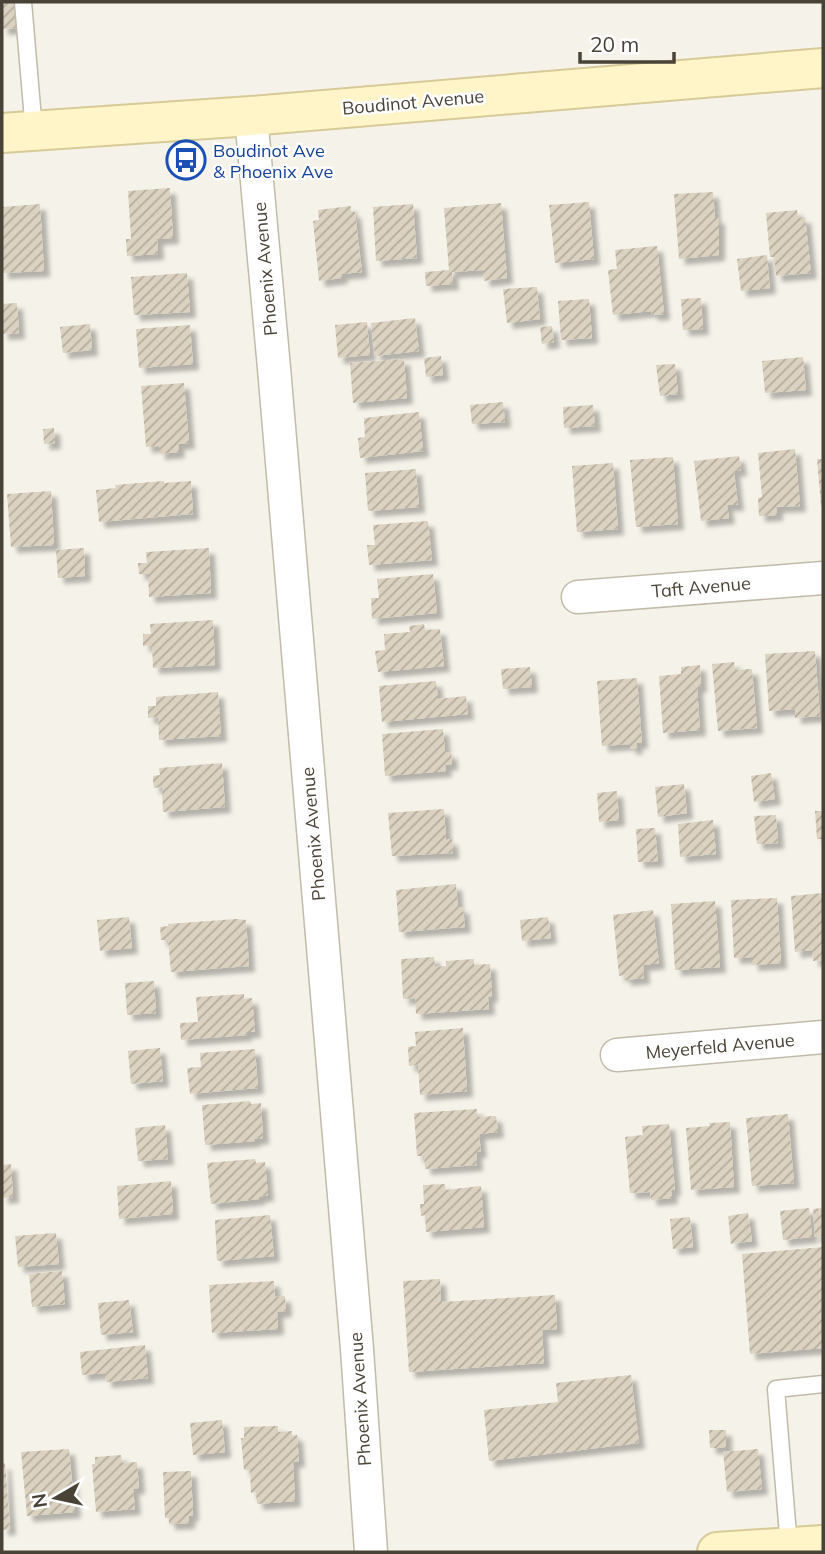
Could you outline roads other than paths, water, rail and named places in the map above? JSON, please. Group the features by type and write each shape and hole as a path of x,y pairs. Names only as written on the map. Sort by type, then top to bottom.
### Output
{"street":[{"name":"Boudinot Avenue","path":"18,132 251,116 823,68"},
{"name":"Phoenix Avenue","path":"251,116 356,1336 371,1552"},
{"name":"Taft Avenue","path":"578,597 823,578"},
{"name":"Meyerfeld Avenue","path":"617,1055 823,1037"},
{"path":"717,1552 806,1546"}],"lane":[{"path":"18,132 23,2"},
{"path":"806,1546 776,1389 823,1384"}],"place":[{"name":"Boudinot Ave & Phoenix Ave","path":"186,160"}]}
